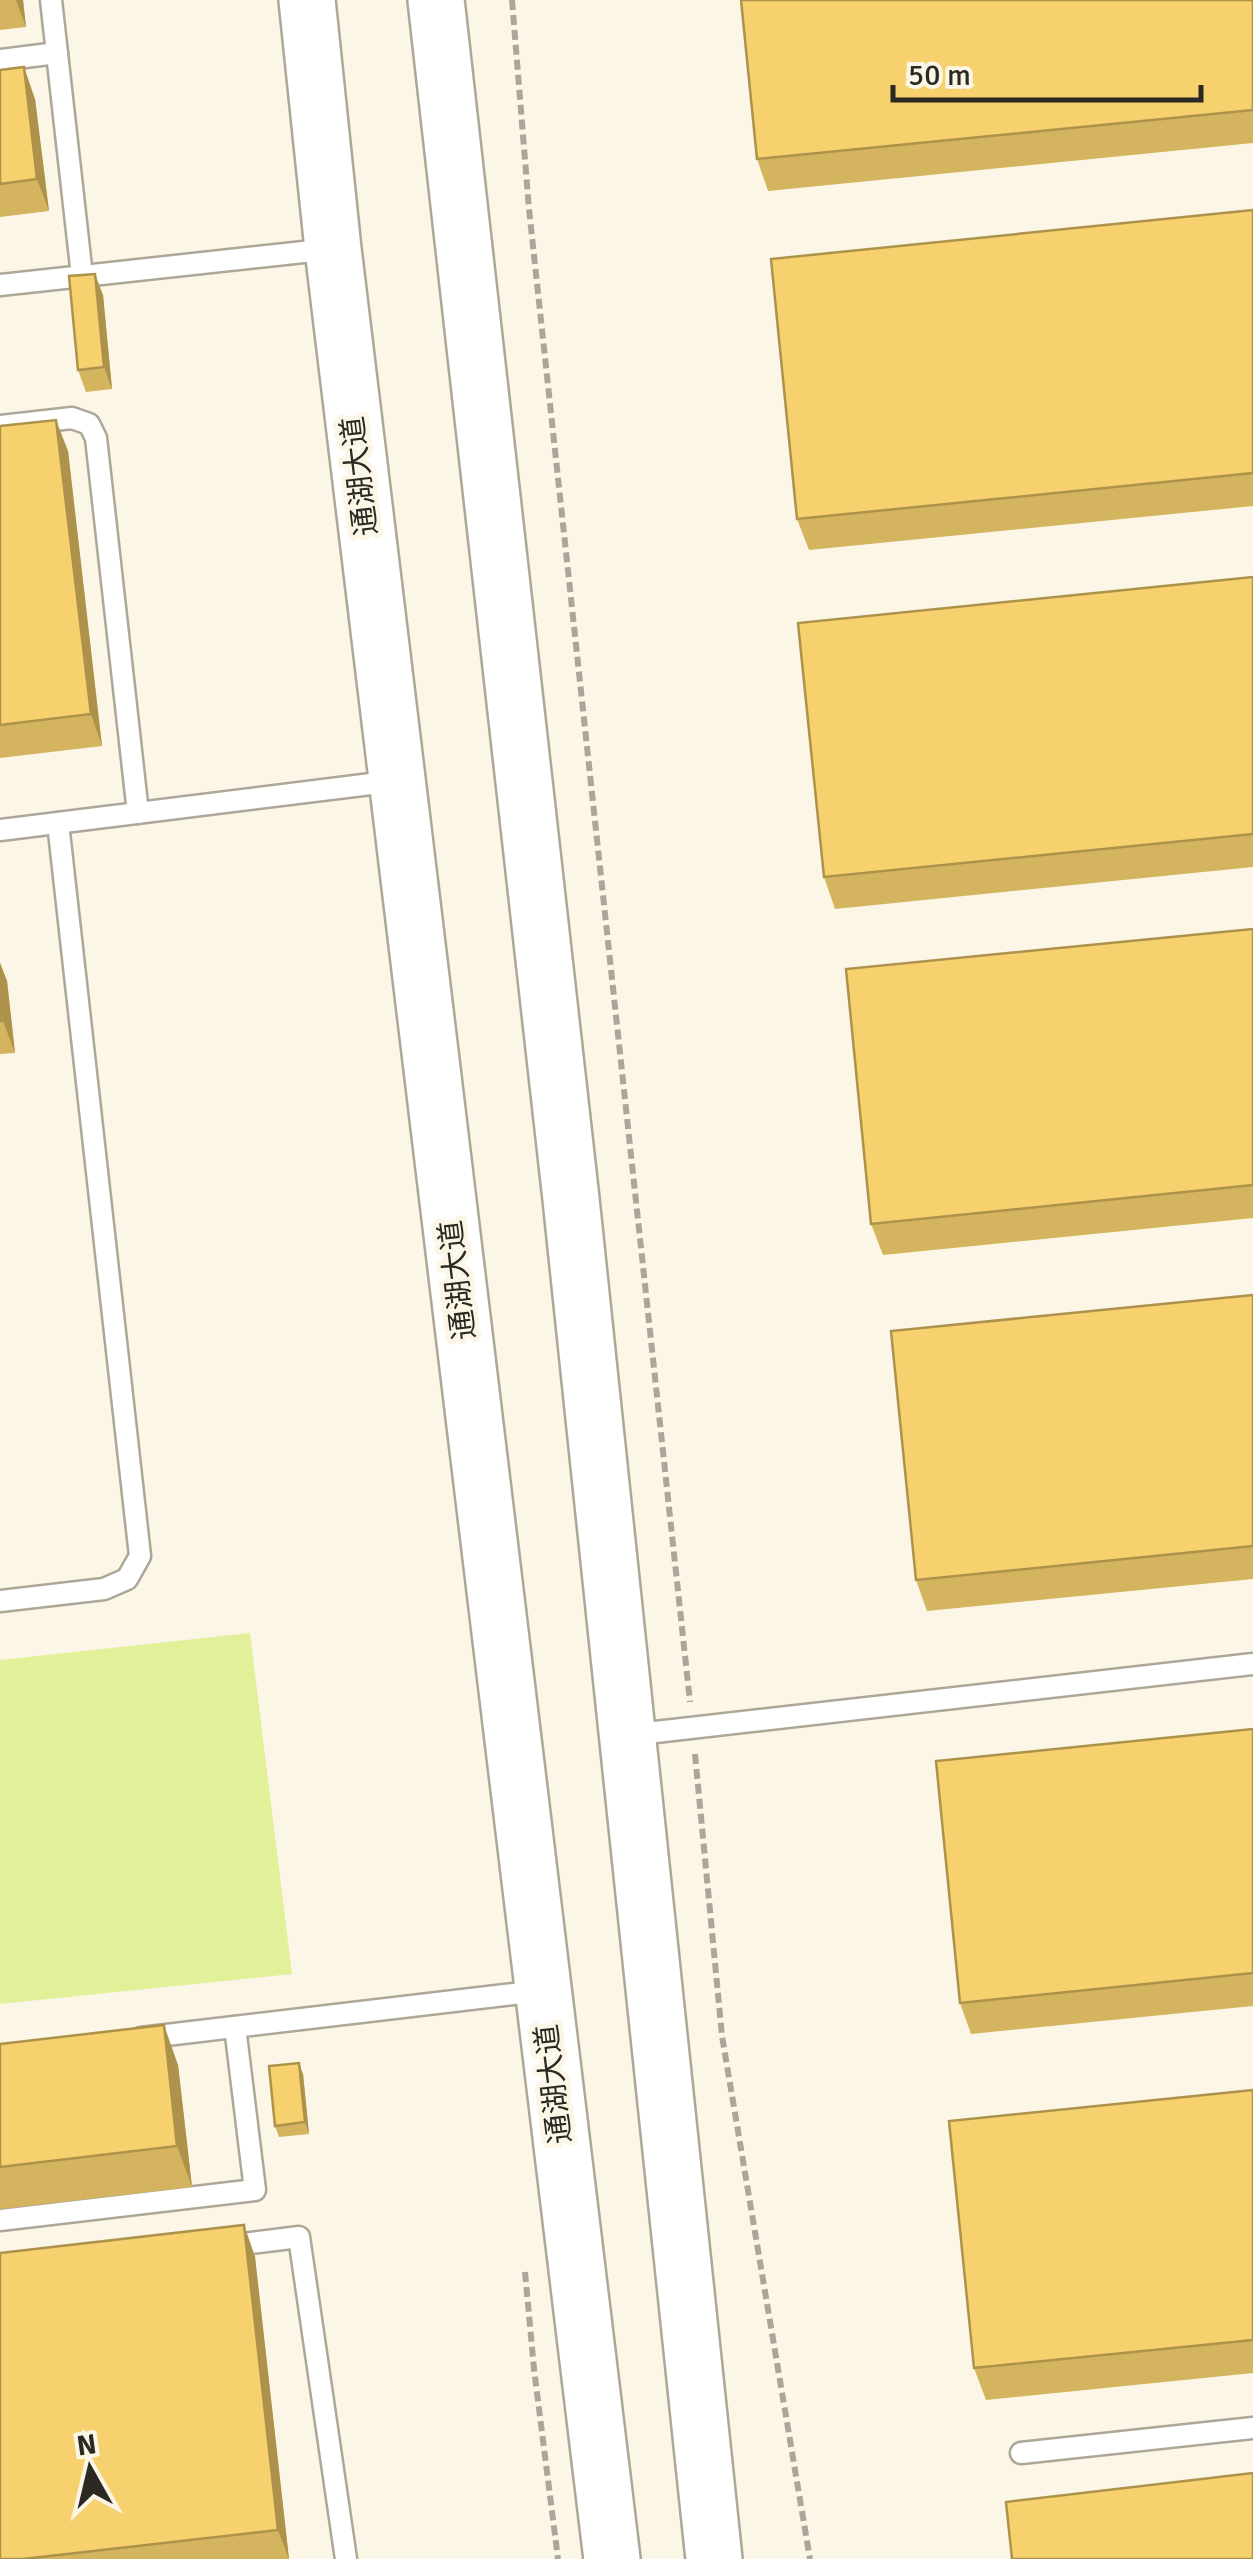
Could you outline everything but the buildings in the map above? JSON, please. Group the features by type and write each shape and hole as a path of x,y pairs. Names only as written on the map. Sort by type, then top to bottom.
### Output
{"main road":[{"name":"通湖大道","path":"307,0 333,249 612,2559"},
{"path":"436,0 567,1160 714,2559"}],"lane":[{"path":"52,0 82,276"},
{"path":"0,60 57,53"},
{"path":"0,285 333,249"},
{"path":"0,426 72,418 88,424 96,438 138,814"},
{"path":"0,830 397,780"},
{"path":"0,1601 104,1588 128,1579 140,1556 58,823"},
{"path":"628,1736 1253,1664"},
{"path":"118,2040 543,1990"},
{"path":"0,2220 254,2190 235,2027"},
{"path":"206,2248 299,2237 346,2559"},
{"path":"1022,2453 1253,2428"}],"path":[{"path":"512,0 529,209 722,2036 810,2559"}],"green space":[{"path":"250,1633 292,1974 0,2004 0,1660"}]}
